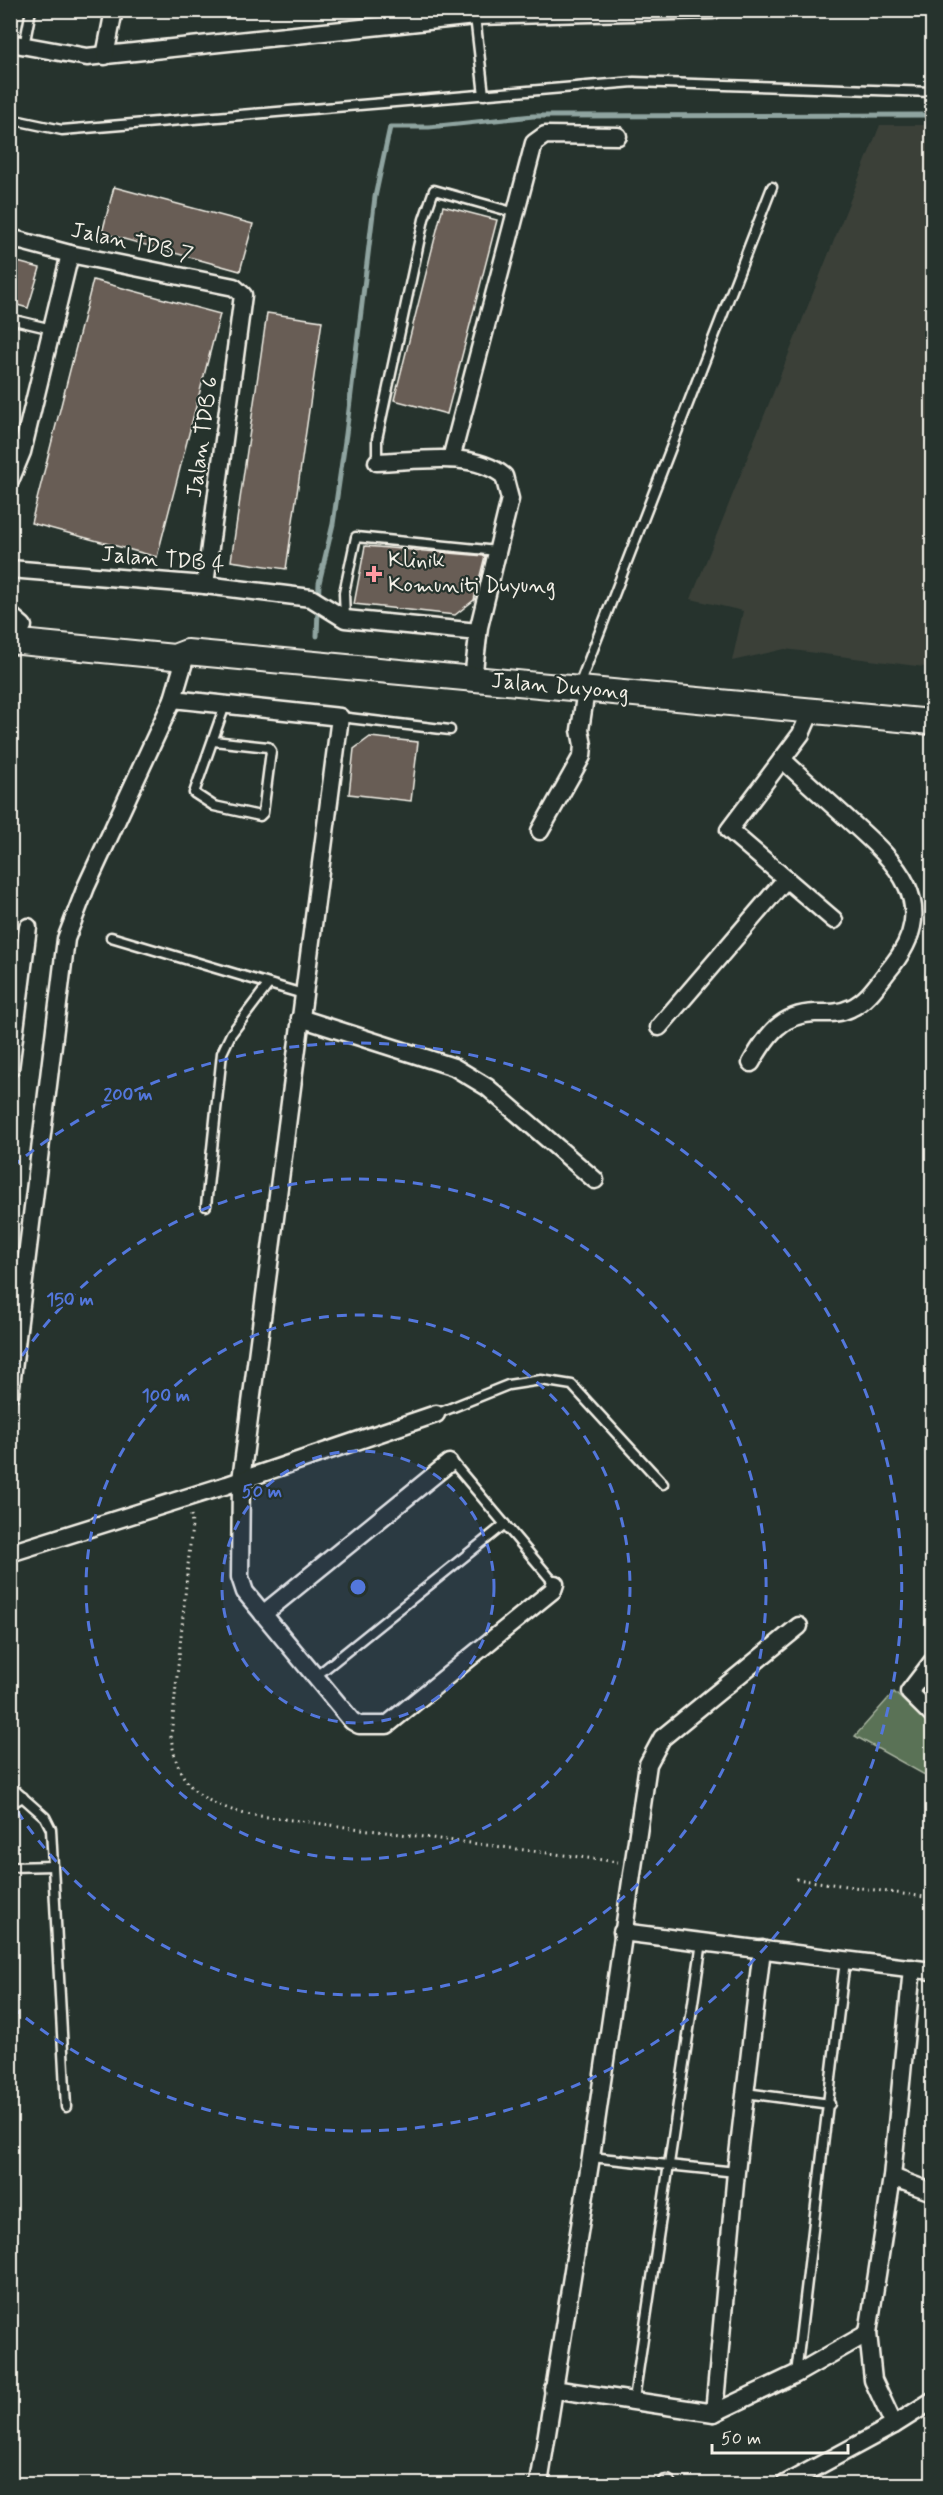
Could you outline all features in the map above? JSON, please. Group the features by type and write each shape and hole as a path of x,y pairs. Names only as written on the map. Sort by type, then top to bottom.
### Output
{"main road":[{"name":"Jalan Duyong","path":"14,627 174,657 187,652 933,722"}],"street":[{"path":"105,56 114,10"},
{"path":"17,44 68,56 105,56 399,17 475,13 712,10"},
{"path":"451,459 534,143 545,135 618,136"},
{"name":"Jalan TDB 7","path":"10,238 70,254 234,287 243,295"},
{"path":"10,481 16,451 52,329 70,254"},
{"name":"Jalan TDB 6","path":"205,585 243,295"},
{"path":"377,462 451,459 481,463 504,476 510,499 478,632 473,679"},
{"name":"Jalan TDB 4","path":"10,569 205,585 318,602 345,620"},
{"path":"345,620 478,632"},
{"path":"10,1394 66,939 86,887 173,699 187,652"},
{"path":"540,831 582,756 583,745 580,730 582,689"},
{"path":"173,699 340,717 234,1482 240,1577 244,1592 352,1721 369,1726 387,1725 554,1590 555,1584"},
{"path":"811,711 801,734 729,830 834,920"},
{"path":"751,1063 768,1034 783,1020 799,1014 837,1014 862,1002 903,951 911,935 914,918 912,897 901,872 873,842 782,759"},
{"path":"659,1027 786,879"},
{"path":"10,1069 21,956 28,927"},
{"path":"300,1018 454,1067 486,1087 595,1180"},
{"path":"10,1553 234,1482 436,1414"},
{"path":"263,1614 449,1463"},
{"path":"539,2484 591,2157 648,1764 662,1738 799,1626"},
{"path":"933,1662 909,1692 933,1715"},
{"path":"622,1932 933,1971"},
{"path":"714,2413 736,2172 762,1949"},
{"path":"894,2425 873,2380 868,2333 892,2177 912,1968"},
{"path":"892,2177 933,2192"},
{"path":"553,2389 634,2399 714,2413 796,2374 868,2333"},
{"path":"786,2484 933,2401"}],"lane":[{"path":"17,44 31,10"},
{"path":"475,13 484,95"},
{"path":"10,119 62,130 634,82 933,92"},
{"path":"582,689 772,188"},
{"path":"377,462 379,428 424,219 434,190 516,213"},
{"path":"10,319 52,329"},
{"path":"345,620 344,593 356,537 497,552"},
{"path":"214,741 268,747 271,751 263,813 256,817 214,806 194,793 225,705"},
{"path":"340,717 450,730"},
{"path":"111,937 303,994"},
{"path":"206,1206 222,1053 231,1034 268,985"},
{"path":"436,1414 508,1384 541,1380 572,1385 663,1484"},
{"path":"449,1463 454,1464 555,1584"},
{"path":"315,1677 506,1524"},
{"path":"10,1786 48,1822 53,1866 66,2107"},
{"path":"10,1804 23,1797"},
{"path":"10,1867 53,1866"},
{"path":"634,2399 702,1942"},
{"path":"796,2374 830,2104 845,1960"},
{"path":"745,2093 830,2104"},
{"path":"591,2157 736,2172"}],"path":[{"path":"196,1494 171,1737 173,1755 182,1778 206,1798 245,1814 633,1859"},
{"path":"796,1879 933,1898"}],"shaded area":[{"path":"880,125 932,125 932,668 785,649 732,661 743,611 691,599"}],"green space":[{"path":"894,1692 932,1728 932,1779 855,1736"}],"building":[{"path":"114,187 253,224 240,271 102,233"},
{"path":"443,206 497,220 447,414 394,400"},
{"path":"10,260 40,268 28,308 10,303"},
{"path":"93,280 220,314 157,557 31,523"},
{"path":"267,313 322,321 286,569 231,561"},
{"path":"365,546 485,556 474,600 455,615 354,604"},
{"path":"370,737 418,742 411,801 349,794 354,749"}],"waterway":[{"path":"317,636 319,583 333,524 375,197 390,127 429,127 533,116 932,115"}],"place":[{"name":"Klinik Komuniti Duyung","path":"374,574"}]}
